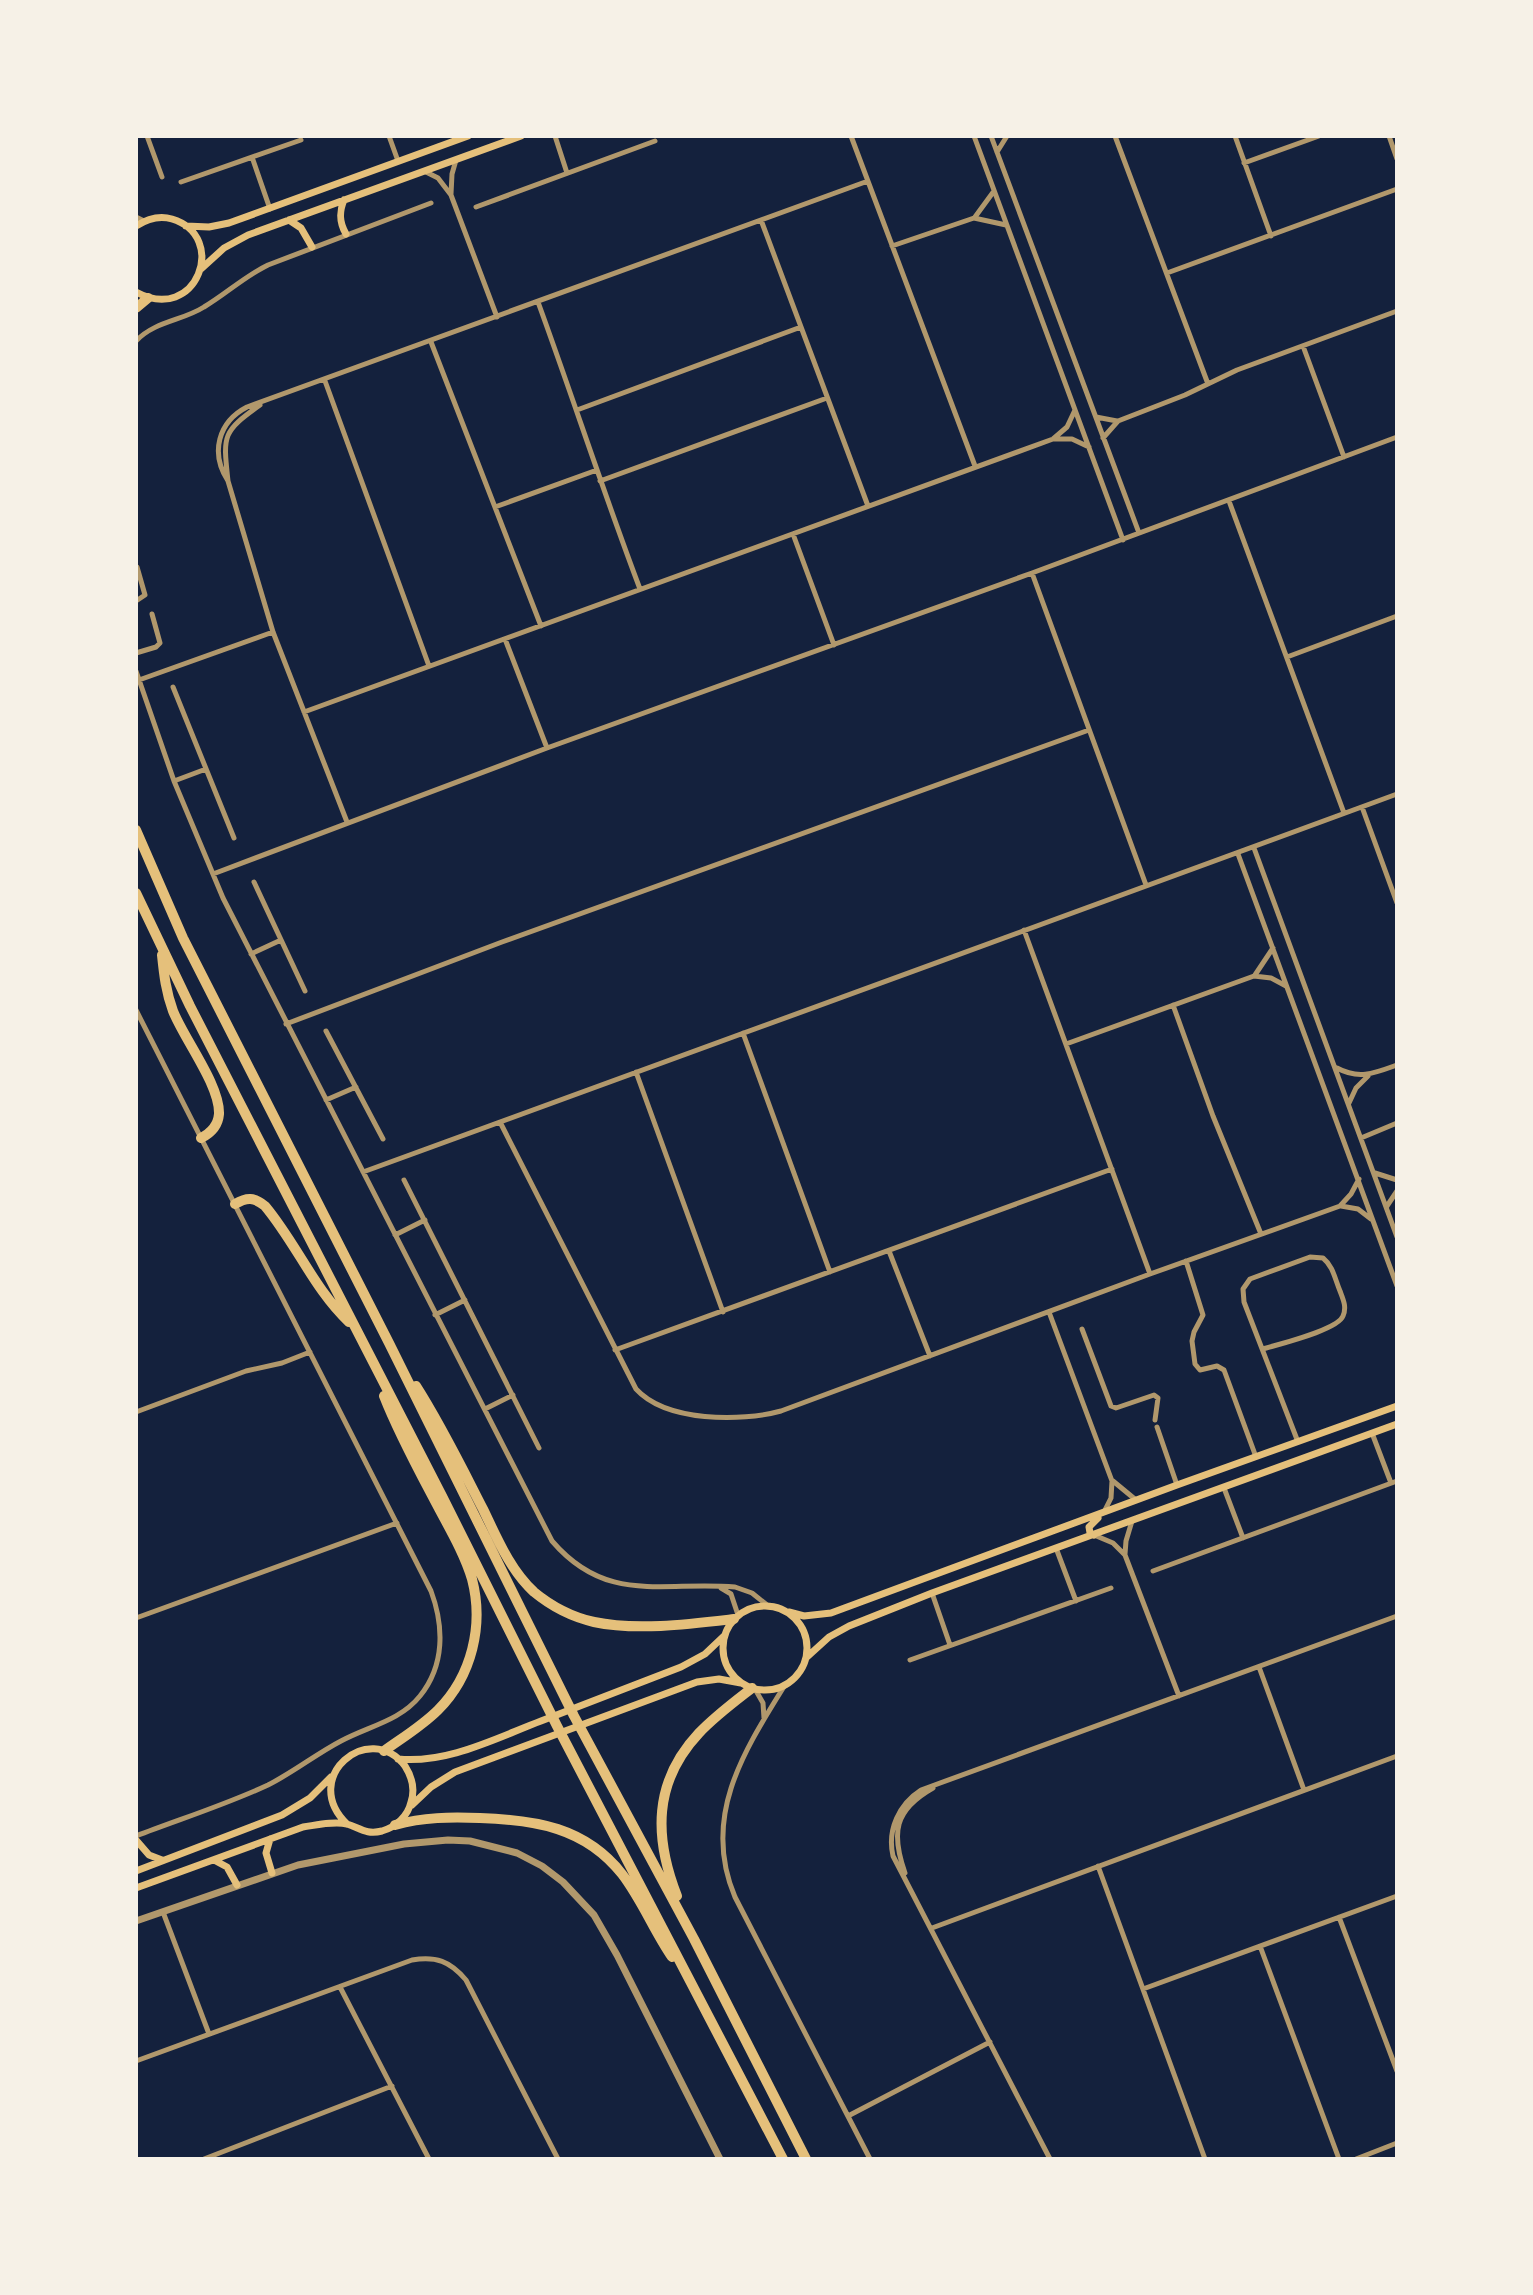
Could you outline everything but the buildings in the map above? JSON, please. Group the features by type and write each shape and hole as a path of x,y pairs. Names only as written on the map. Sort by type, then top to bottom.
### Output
{"highway":[{"path":"136,308 148,298"},
{"path":"136,830 183,938 574,1716 694,1939 806,2159"},
{"path":"136,893 557,1726 783,2159"},
{"path":"162,949 164,985 174,1013 214,1091 219,1113 216,1125 201,1138"},
{"path":"235,1204 250,1198 257,1199 265,1206 317,1284 335,1308 355,1327"},
{"path":"389,1343 437,1420 506,1556 535,1592 563,1611 595,1622 657,1625 736,1617"},
{"path":"368,1353 387,1405 471,1577 477,1625 465,1671 453,1692 437,1710 384,1751"},
{"path":"694,1939 664,1858 661,1813 665,1791 673,1770 699,1733 750,1687"},
{"path":"395,1825 435,1817 455,1817 518,1819 564,1830 605,1855 621,1873 664,1946 689,1978"}],"main road":[{"path":"186,226 219,226 270,210 468,136"},
{"path":"136,293 161,301 175,298 196,281 201,269 236,241 521,136"},
{"path":"344,200 340,221 346,234"},
{"path":"136,226 140,219 166,218 186,226 200,245 201,269"},
{"path":"289,220 301,228 312,247"},
{"path":"398,1759 438,1758 681,1667 705,1654 724,1636 736,1617 752,1607 767,1605 813,1616 831,1613 1397,1406"},
{"path":"410,1806 443,1779 686,1686 719,1679 750,1687 776,1689 797,1676 807,1657 829,1637 849,1626 1397,1424"},
{"path":"1094,1535 1089,1527 1103,1514"},
{"path":"789,1612 805,1632 807,1657"},
{"path":"724,1636 727,1667 750,1687"},
{"path":"136,1871 289,1811 310,1798 333,1775 339,1764 359,1751 384,1751 398,1759 412,1780 410,1806 404,1817 383,1831 358,1830 339,1817 330,1797 333,1775"},
{"path":"136,1888 303,1827 347,1824"},
{"path":"136,1838 149,1855 164,1860"},
{"path":"270,1839 266,1853 272,1873"},
{"path":"214,1860 227,1867 237,1885"}],"street":[{"path":"147,136 162,177"},
{"path":"389,136 398,161"},
{"path":"555,136 567,173"},
{"path":"851,136 975,466"},
{"path":"974,136 1123,540"},
{"path":"991,136 1139,533"},
{"path":"997,153 1007,136"},
{"path":"1115,136 1208,384"},
{"path":"1235,136 1271,236"},
{"path":"1244,163 1319,136"},
{"path":"1389,136 1397,159"},
{"path":"181,182 301,140"},
{"path":"476,207 655,141"},
{"path":"252,157 270,210"},
{"path":"451,195 452,174 457,159"},
{"path":"423,171 438,178 451,195 497,317"},
{"path":"347,822 273,632 228,481 218,459 220,435 234,416 254,405 868,181"},
{"path":"1167,273 1397,189"},
{"path":"974,218 994,191"},
{"path":"136,341 154,327 204,307 260,268 431,203"},
{"path":"892,246 974,218 1006,225"},
{"path":"761,220 868,506"},
{"path":"538,302 640,589"},
{"path":"1103,438 1118,421 1185,395 1237,370 1397,311"},
{"path":"577,410 801,327"},
{"path":"431,342 541,626"},
{"path":"1303,346 1344,457"},
{"path":"325,381 429,666"},
{"path":"600,481 827,398"},
{"path":"228,481 225,457 227,436 239,419 264,402"},
{"path":"1053,439 1067,427 1075,410"},
{"path":"1095,416 1118,421"},
{"path":"213,874 547,748 1123,540 1397,437"},
{"path":"304,712 1053,439 1072,439 1089,447"},
{"path":"495,507 597,470"},
{"path":"1229,501 1344,813"},
{"path":"793,534 834,645"},
{"path":"136,601 145,595 137,567"},
{"path":"1032,573 1146,885"},
{"path":"136,653 160,643 152,614"},
{"path":"1287,657 1397,616"},
{"path":"139,680 273,632"},
{"path":"505,639 547,748"},
{"path":"136,671 174,781 223,898 543,1527 575,1564 621,1585 735,1587 744,1589 767,1605"},
{"path":"173,687 234,838"},
{"path":"286,1024 502,942 1089,730"},
{"path":"174,781 206,769"},
{"path":"363,1172 1397,794"},
{"path":"1362,807 1397,903"},
{"path":"1254,848 1397,1237"},
{"path":"1238,854 1397,1286"},
{"path":"254,882 305,991"},
{"path":"1024,930 1150,1274"},
{"path":"251,954 281,940"},
{"path":"1254,976 1273,948"},
{"path":"1066,1044 1254,976 1271,978 1287,986"},
{"path":"1173,1005 1213,1116 1261,1234"},
{"path":"136,1010 431,1591 441,1629 435,1668 420,1696 396,1717 343,1740 269,1784 136,1838"},
{"path":"326,1031 383,1139"},
{"path":"743,1033 830,1272"},
{"path":"1335,1067 1351,1074 1369,1075 1397,1065"},
{"path":"636,1072 723,1312"},
{"path":"1349,1104 1356,1088 1369,1075"},
{"path":"326,1100 356,1087"},
{"path":"500,1122 636,1389 657,1406 673,1411 733,1418 764,1416 781,1411 1340,1206 1359,1179"},
{"path":"1361,1138 1397,1123"},
{"path":"615,1350 1112,1169"},
{"path":"1374,1173 1397,1180"},
{"path":"404,1180 539,1448"},
{"path":"1386,1207 1397,1191"},
{"path":"1340,1206 1358,1209 1373,1220"},
{"path":"395,1235 425,1220"},
{"path":"889,1251 930,1356"},
{"path":"1263,1349 1331,1326 1342,1319 1343,1300 1331,1268 1323,1258 1310,1257 1250,1279 1245,1283 1242,1296 1298,1442"},
{"path":"1186,1261 1203,1315 1192,1336 1195,1364 1200,1370 1217,1366 1224,1370 1256,1457"},
{"path":"435,1315 465,1300"},
{"path":"1049,1312 1112,1481 1111,1498 1103,1514"},
{"path":"1082,1329 1111,1406 1116,1408 1156,1396 1155,1420"},
{"path":"136,1412 246,1371 282,1363 310,1352"},
{"path":"485,1409 513,1395"},
{"path":"1157,1427 1177,1485"},
{"path":"1153,1571 1394,1482 1372,1433"},
{"path":"1112,1481 1136,1501"},
{"path":"1224,1488 1243,1538"},
{"path":"1125,1555 1132,1521"},
{"path":"136,1618 397,1523"},
{"path":"1094,1535 1113,1543 1125,1555 1179,1696"},
{"path":"1056,1548 1076,1601"},
{"path":"716,1587 731,1594 736,1617"},
{"path":"910,1660 1111,1588"},
{"path":"932,1593 950,1646"},
{"path":"1050,2159 891,1850 892,1834 903,1805 914,1794 941,1783 1397,1616"},
{"path":"1258,1667 1304,1790"},
{"path":"785,1685 764,1719 734,1779 725,1805 722,1832 727,1874 740,1907 870,2159"},
{"path":"750,1687 763,1703 764,1719"},
{"path":"932,1928 1397,1756"},
{"path":"136,1921 272,1873 382,1848 448,1840 493,1845 517,1853 563,1882 580,1898 606,1934 720,2159"},
{"path":"1098,1866 1205,2159"},
{"path":"1143,1989 1397,1896"},
{"path":"163,1912 209,2034"},
{"path":"1339,1917 1397,2071"},
{"path":"1260,1946 1339,2159"},
{"path":"136,2061 412,1960 427,1957 442,1960 456,1968 466,1980 558,2159"},
{"path":"340,1987 429,2159"},
{"path":"848,2116 990,2042"},
{"path":"204,2159 392,2086"},
{"path":"1356,2159 1397,2143"}]}
